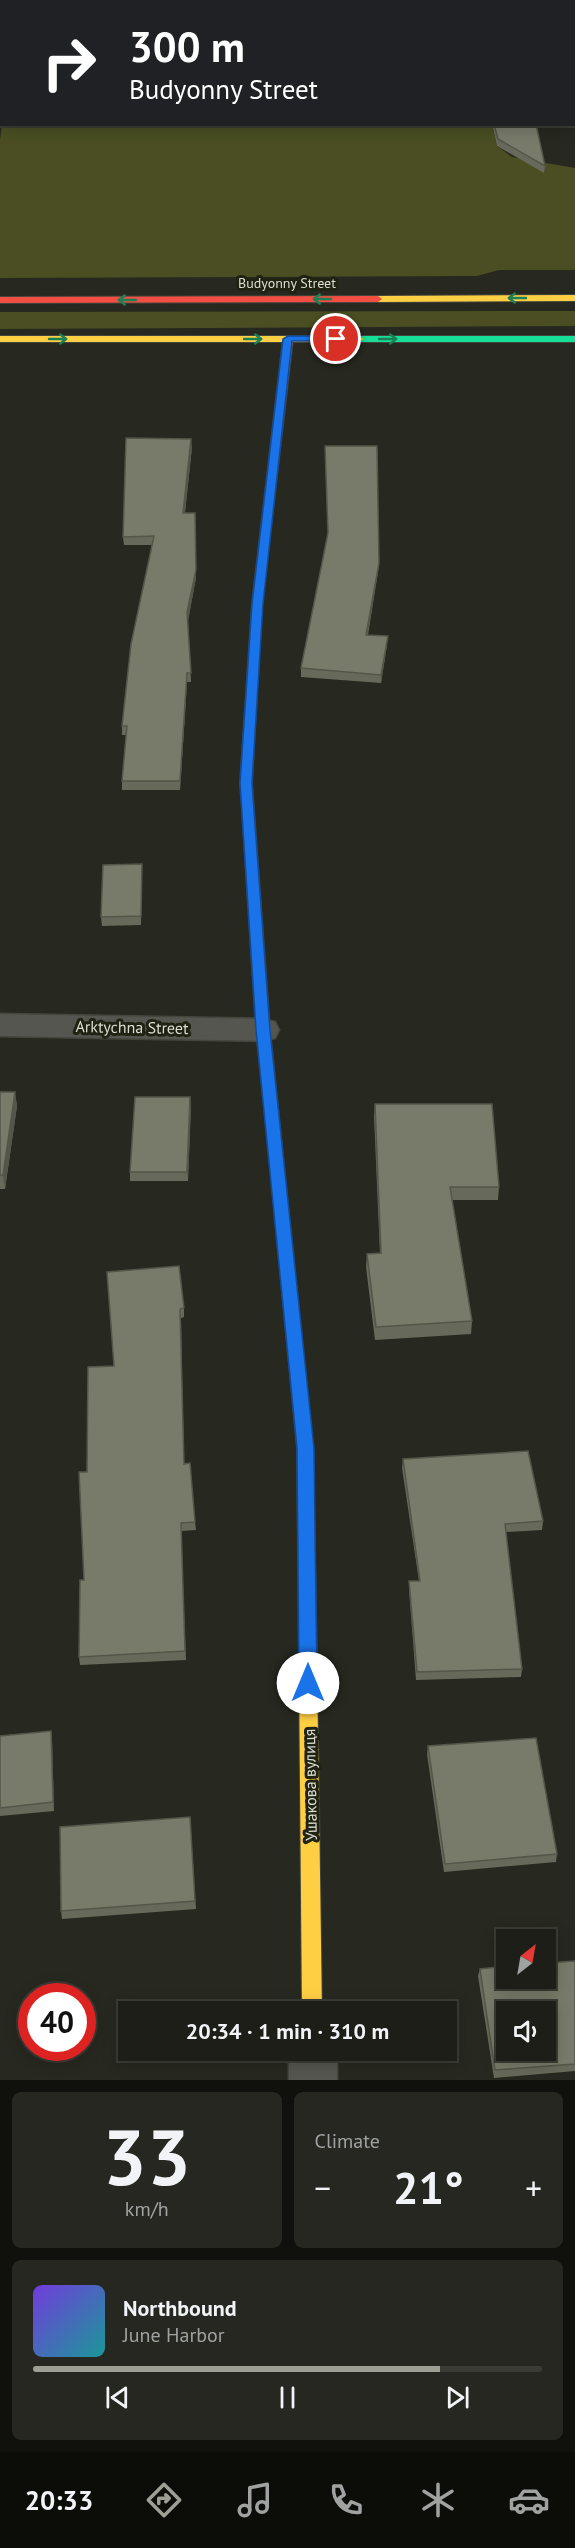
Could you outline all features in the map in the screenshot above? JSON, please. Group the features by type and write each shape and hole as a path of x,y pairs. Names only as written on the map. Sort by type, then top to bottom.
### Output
{"street":[{"name":"Budyonny Street","path":"0,300 575,298"},
{"path":"0,339 575,339"},
{"name":"Ушакова вулиця","path":"288,339 257,604 246,783 263,1030 306,1448 312,2001"},
{"name":"Arktychna Street","path":"0,1025 263,1030"},
{"path":"313,2061 313,2080"}],"green space":[{"path":"2,126 492,126 497,146 512,157 575,168 575,270 499,270 477,276 0,278"},
{"path":"575,311 575,326 0,329 0,312"}],"building":[{"path":"495,126 536,126 545,166 498,139"},
{"path":"126,438 191,439 183,513 195,513 196,570 187,612 191,673 187,673 180,781 122,781 127,726 122,726 131,644 154,536 123,537"},
{"path":"325,446 377,446 379,563 366,635 388,636 381,675 301,668 328,533"},
{"path":"142,864 141,916 101,917 103,865"},
{"path":"0,1092 15,1092 3,1175 0,1175"},
{"path":"135,1097 190,1097 187,1172 130,1172"},
{"path":"375,1104 492,1104 499,1187 450,1187 472,1321 376,1327 367,1254 381,1253"},
{"path":"179,1266 184,1308 180,1309 184,1464 190,1463 195,1522 181,1523 185,1651 79,1657 80,1580 84,1580 79,1472 87,1472 88,1367 114,1366 107,1272"},
{"path":"528,1451 543,1521 505,1524 522,1669 417,1672 409,1581 420,1581 403,1459"},
{"path":"51,1731 53,1802 0,1808 0,1736"},
{"path":"536,1738 557,1854 445,1864 428,1746"},
{"path":"190,1817 195,1901 61,1911 60,1827"},
{"path":"575,1961 575,2064 495,2070 480,1969 496,1967 496,1989 556,1989 556,1962"}],"traffic: fast":[{"path":"359,339 575,339"}],"traffic: slow":[{"path":"378,299 575,298"},
{"path":"0,339 359,339"},
{"path":"248,810 263,1030 276,1156"},
{"path":"308,1667 312,2001"}],"traffic: jam":[{"path":"0,300 378,299"},
{"path":"248,810 246,783 257,604 288,339"},
{"path":"276,1156 305,1448 308,1667"}],"route":[{"path":"308,1683 306,1448 263,1030 246,783 257,604 288,339 336,339"}]}
